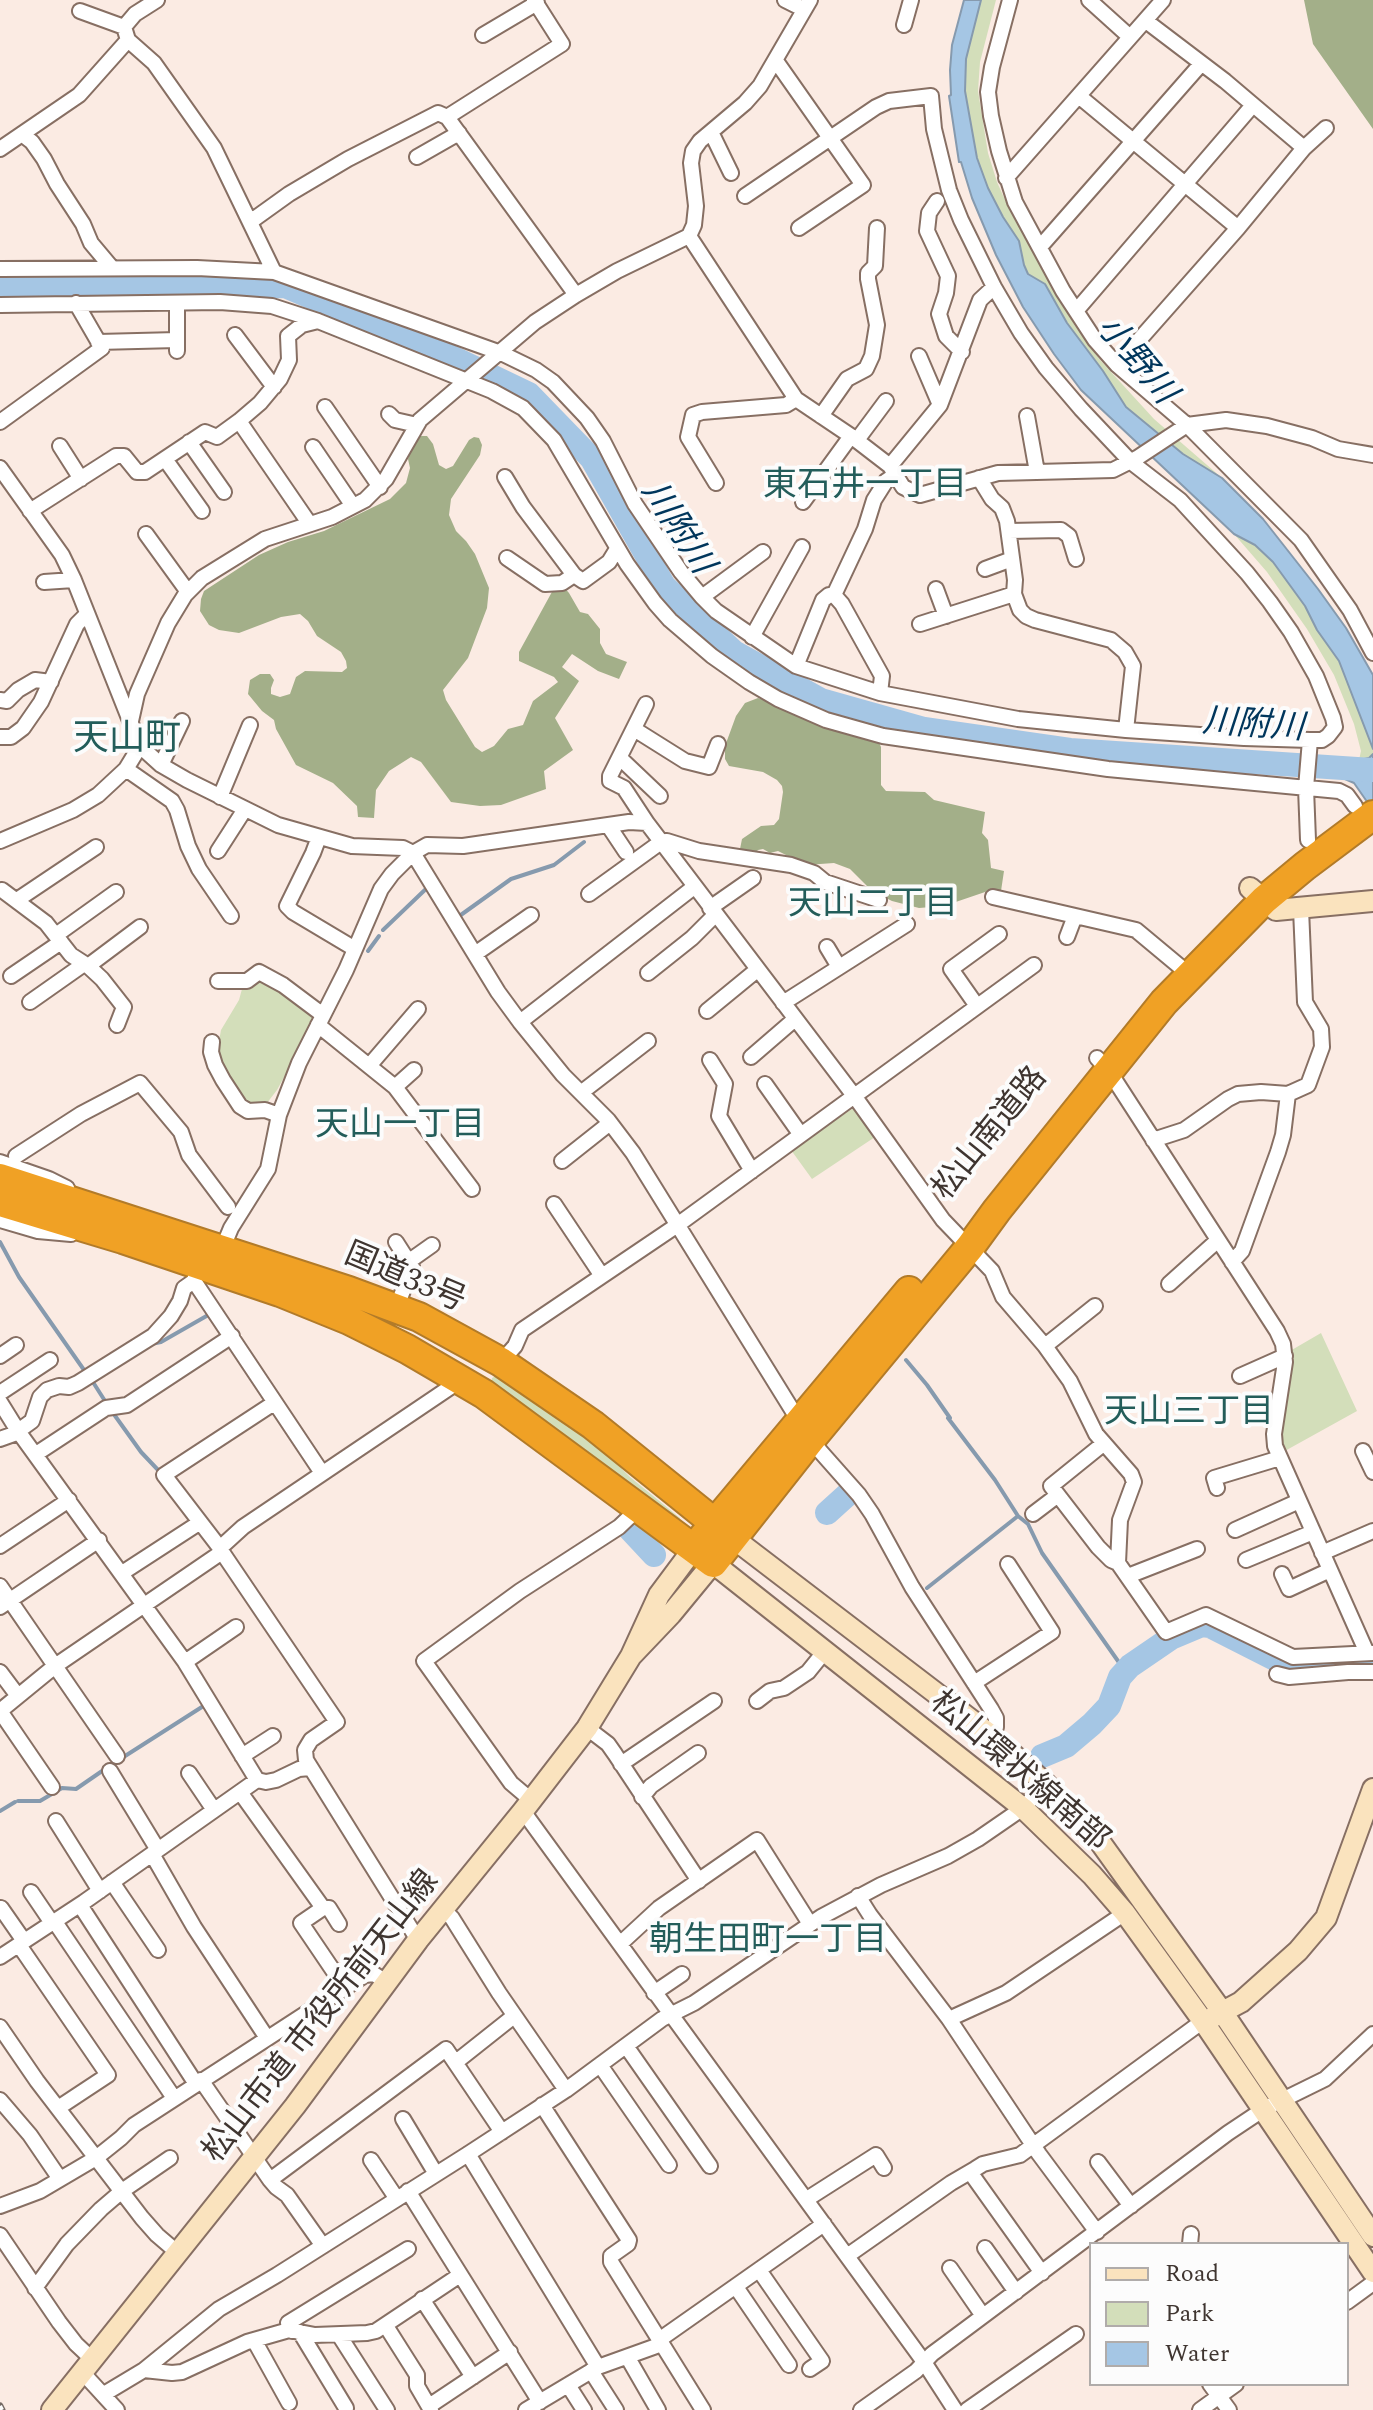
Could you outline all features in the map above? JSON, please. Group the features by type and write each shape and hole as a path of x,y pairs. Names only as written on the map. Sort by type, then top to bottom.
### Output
{"highway":[{"name":"松山南道路","path":"704,1556 1103,1064 1152,990 1184,969 1308,840 1366,806"},
{"name":"松山南道路","path":"1257,894 1366,806"},
{"name":"国道33号","path":"8,1167 48,1206"},
{"name":"国道33号","path":"0,1202 48,1206 126,1230 207,1266 349,1320 488,1397 704,1556"},
{"name":"国道33号","path":"207,1266 349,1291 419,1317 501,1362 593,1425 723,1530"}],"street":[{"path":"0,149 79,95 126,34 135,14 157,0"},
{"path":"131,722 137,694 168,623 188,592 202,578 265,539 332,517 365,500 380,487 417,425 432,407 499,355 535,322 635,262 689,236 696,206 691,163 693,151 745,103 776,61 807,5 785,0"},
{"path":"904,25 911,0"},
{"path":"1010,0 988,92 1006,178 1015,202 1040,247 1095,340 1117,365 1301,540 1350,610 1373,653"},
{"path":"1089,0 1130,37"},
{"path":"1006,178 1163,0"},
{"path":"447,117 562,44 536,2 483,35"},
{"path":"80,11 126,34 154,63 191,113 228,173 274,272"},
{"path":"1146,21 1304,148"},
{"path":"776,61 863,185 799,228"},
{"path":"1040,247 1201,64"},
{"path":"0,269 197,268 274,272 536,370 553,382 587,418 603,441 635,504 673,561 702,597 716,611 796,666 880,693 1018,719 1310,745 1322,740 1335,727 1316,676 1291,632 1247,573 1180,500 1134,460 1046,368 1021,333 994,287 949,190 934,129 931,96 889,101 876,107 745,196"},
{"path":"1080,97 1238,228"},
{"path":"1076,311 1253,105"},
{"path":"250,222 289,194 348,159 438,113 447,117 576,295"},
{"path":"1117,365 1304,148 1326,128"},
{"path":"711,132 731,173"},
{"path":"417,157 459,133"},
{"path":"23,135 44,159 91,243 112,268"},
{"path":"937,201 929,213 927,231 948,276 939,314 946,336 962,352"},
{"path":"821,416 847,379 866,369 872,356 877,325 868,273 875,266 877,228"},
{"path":"689,236 796,399 854,438 892,470 903,487 920,495 998,473 1113,470 1134,460 1183,427 1226,420 1267,426 1312,438 1338,449 1373,455"},
{"path":"796,666 827,592 865,529 874,500 940,405 980,300 994,287"},
{"path":"0,422 102,348 76,303"},
{"path":"98,342 177,346 177,303"},
{"path":"0,305 177,303 272,306 470,377 523,408 542,426 568,461 617,549 670,620 712,656 778,699 826,720 883,736 1108,769 1339,791 1366,806"},
{"path":"30,511 119,455 128,459 141,473 205,432 217,437 239,421 285,372 289,360 288,336 302,325 318,321"},
{"path":"235,335 274,387"},
{"path":"919,356 940,405"},
{"path":"716,483 688,437 693,415 786,405 796,399"},
{"path":"803,502 886,401"},
{"path":"325,407 380,487"},
{"path":"389,414 395,420 417,425"},
{"path":"1027,416 1037,472"},
{"path":"239,421 309,523"},
{"path":"189,442 224,492"},
{"path":"60,446 81,479"},
{"path":"313,447 353,506"},
{"path":"165,459 202,511"},
{"path":"0,468 62,555 140,746 161,765 278,825 352,846 403,848 413,853 520,1022 633,1153 805,1430 872,1514 912,1587 996,1718 992,1736"},
{"path":"505,477 523,507 574,575 583,581 609,562 617,549"},
{"path":"979,478 992,499 1002,508 1009,531 1016,604 1026,616 1111,640 1125,652 1133,666 1126,730"},
{"path":"1009,531 1061,530 1069,536 1076,559"},
{"path":"147,541 188,592"},
{"path":"752,637 802,547"},
{"path":"702,597 763,552"},
{"path":"507,558 545,584 562,583 574,575"},
{"path":"985,569 1012,559"},
{"path":"44,582 74,580"},
{"path":"936,589 946,616"},
{"path":"827,592 842,604 882,676 880,693"},
{"path":"920,624 1014,594"},
{"path":"0,737 11,737 23,728 41,702 77,624 87,614"},
{"path":"0,700 7,701 35,680 51,682"},
{"path":"646,704 610,781 624,788 694,887 855,1097 943,1220 992,1271 1003,1297 1070,1381 1103,1444 1131,1474 1134,1482 1120,1520 1118,1563"},
{"path":"161,765 182,721"},
{"path":"220,797 250,725"},
{"path":"634,729 685,761 709,767 718,744"},
{"path":"1308,840 1306,787 1310,745"},
{"path":"0,841 88,802 126,769 140,746"},
{"path":"620,758 660,796"},
{"path":"126,769 172,801 199,869 231,916"},
{"path":"218,851 245,809"},
{"path":"0,1439 32,1421 40,1397 47,1390 78,1383 153,1336 171,1316 184,1288 207,1266 268,1169 279,1115 299,1063 346,970 381,889 413,853 427,845 463,846 629,822 647,823"},
{"path":"608,825 626,852"},
{"path":"319,837 287,906 355,949"},
{"path":"589,894 661,842 667,841 699,851 791,865 814,873 825,882 879,900"},
{"path":"17,900 96,847"},
{"path":"648,973 692,938 713,911 753,878"},
{"path":"520,1022 694,887"},
{"path":"1,890 46,923 71,955 102,979 124,1007 117,1025"},
{"path":"11,976 116,892"},
{"path":"1257,894 1276,910 1373,901"},
{"path":"993,897 1136,930 1184,969"},
{"path":"1153,1140 1184,1130 1238,1094 1288,1094 1308,1085 1322,1047 1321,1029 1305,1002 1301,909"},
{"path":"475,954 531,915"},
{"path":"1067,937 1075,916"},
{"path":"783,1003 840,971 907,924"},
{"path":"30,1002 140,927"},
{"path":"977,1006 951,969 999,934"},
{"path":"827,947 840,971"},
{"path":"501,1362 515,1346 522,1330 676,1226 1034,965"},
{"path":"707,1011 757,970"},
{"path":"218,981 247,981 259,972 283,985 395,1087 472,1189"},
{"path":"369,1066 418,1009"},
{"path":"751,1057 795,1019"},
{"path":"582,1092 648,1041"},
{"path":"212,1042 215,1065 240,1106 248,1111 265,1110 279,1115"},
{"path":"710,1060 725,1084 719,1116 752,1171"},
{"path":"1103,1064 1277,1331 1285,1356 1275,1446 1370,1653 1293,1657 1206,1615 1166,1632 1118,1563 1098,1547 1051,1486 1103,1444"},
{"path":"395,1087 414,1070"},
{"path":"8,1167 81,1114 140,1083 181,1132 194,1164 228,1207"},
{"path":"765,1084 801,1135"},
{"path":"1232,1262 1242,1251 1278,1152 1288,1094"},
{"path":"562,1161 610,1123"},
{"path":"0,1162 49,1179 126,1230"},
{"path":"554,1204 602,1276"},
{"path":"0,1220 38,1231 126,1230"},
{"path":"1169,1284 1218,1240"},
{"path":"396,1242 412,1267 396,1309"},
{"path":"408,1262 432,1245"},
{"path":"207,1266 232,1336 322,1473"},
{"path":"1045,1346 1095,1306"},
{"path":"36,1454 106,1408 127,1405 232,1336"},
{"path":"0,1356 16,1345"},
{"path":"1240,1376 1285,1356"},
{"path":"0,1393 50,1360"},
{"path":"52,1787 0,1711 55,1666 221,1550 243,1527 461,1380"},
{"path":"0,1402 185,1662 257,1780 276,1780 299,1769 310,1768"},
{"path":"274,1403 164,1475 221,1550 337,1722 311,1740 306,1746 305,1755 310,1768 418,1940"},
{"path":"1363,1451 1373,1472"},
{"path":"1217,1488 1214,1478 1280,1458"},
{"path":"1033,1514 1058,1495"},
{"path":"0,1546 69,1500"},
{"path":"1235,1530 1299,1501"},
{"path":"639,1508 619,1527 520,1591 424,1661 654,1993 807,2199 955,2410"},
{"path":"122,1573 199,1523"},
{"name":"松山環状線南部","path":"723,1530 992,1736 1046,1784 1095,1835 1223,2013 1272,2105 1373,2272"},
{"path":"1322,1553 1373,1531"},
{"path":"1246,1560 1313,1532"},
{"path":"5,1604 99,1540"},
{"path":"1128,1576 1197,1549"},
{"name":"松山環状線南部","path":"704,1556 1023,1808 1092,1875 1125,1913 1203,2021 1373,2236"},
{"name":"松山市道 市役所前天山線","path":"52,2410 255,2157 418,1940 587,1728 631,1656 659,1595 704,1556"},
{"path":"974,1683 1052,1632 1008,1564"},
{"path":"1282,1574 1289,1589 1330,1570"},
{"path":"0,1586 5,1604 55,1666 117,1756"},
{"path":"185,1662 236,1627"},
{"path":"757,1701 808,1672 825,1651"},
{"path":"0,1672 18,1696"},
{"path":"1277,1674 1289,1677 1373,1672"},
{"path":"621,1764 714,1701"},
{"path":"587,1728 608,1744 699,1881"},
{"path":"242,1756 273,1736"},
{"path":"642,1797 651,1786 698,1753"},
{"path":"110,1771 194,1927 267,2038"},
{"path":"189,1773 214,1810"},
{"path":"0,1957 80,1905 257,1780"},
{"path":"104,2394 144,2370 219,2309 502,2132 810,1924 858,1896 948,1856 978,1839 1023,1808 1046,1784"},
{"path":"847,2256 983,2164 1020,2155 1203,2021 1241,2002 1298,1951 1326,1918 1366,1828 1373,1789"},
{"path":"240,1792 323,1908"},
{"path":"56,1821 158,1950"},
{"path":"620,1944 659,1908 757,1840 810,1924"},
{"path":"31,1892 174,2098"},
{"path":"858,1896 949,2019 1094,2238"},
{"path":"80,1905 199,2082 270,2180 287,2195 323,2246"},
{"path":"1,1908 108,2075 58,2108"},
{"path":"339,1924 329,1908 323,1908 301,1923 345,1988"},
{"path":"443,1909 566,2090"},
{"path":"949,2019 1006,1993 1125,1913"},
{"path":"0,2206 40,2191 96,2158 134,2125 365,1975 374,1974 386,1982"},
{"path":"654,1993 682,1974"},
{"path":"456,2062 514,2016"},
{"path":"0,2027 96,2158 157,2235 178,2253"},
{"path":"861,2410 916,2371 983,2316 1094,2238 1131,2206 1272,2105 1325,2079 1373,2034"},
{"path":"626,2046 710,2166"},
{"path":"270,2180 446,2049 502,2132"},
{"path":"600,2065 669,2165"},
{"path":"0,2100 30,2135 60,2179"},
{"path":"542,2105 629,2240 611,2256 611,2262 703,2410"},
{"path":"403,2119 436,2174"},
{"path":"468,2154 616,2410"},
{"path":"807,2199 876,2155 884,2168"},
{"path":"35,2288 67,2244 101,2209 170,2158"},
{"path":"371,2160 403,2195 460,2275 540,2402"},
{"path":"1098,2162 1131,2206"},
{"path":"970,2172 1042,2273"},
{"path":"526,2410 594,2369 628,2358 660,2342 824,2224"},
{"path":"0,2235 76,2344 104,2394 117,2410"},
{"path":"985,2248 1016,2292"},
{"path":"346,2408 288,2323 408,2249"},
{"path":"950,2268 983,2316"},
{"path":"759,2270 822,2361 810,2369"},
{"path":"144,2370 182,2372 254,2340 296,2331 315,2335 367,2333 386,2326 460,2275"},
{"path":"1349,2301 1373,2283"},
{"path":"736,2287 789,2365"},
{"path":"422,2299 473,2377"},
{"path":"386,2326 417,2375 417,2386 430,2408 510,2352"},
{"path":"967,2410 1076,2334"},
{"path":"339,2335 387,2410"},
{"path":"254,2340 289,2403"},
{"path":"628,2358 658,2410"},
{"path":"568,2385 584,2410"},
{"path":"1200,2410 1215,2390 1229,2410"}],"green space":[{"path":"981,0 996,0 980,62 978,91 988,153 1010,211 1075,326 1101,361 1154,419 1222,478 1183,454 1126,407 1067,323 1045,284 1028,274 1023,265 1019,241 988,188 977,158 970,124 965,91 966,59"},
{"path":"1304,0 1373,0 1373,129 1313,44"},
{"path":"427,436 433,444 439,465 446,469 453,466 469,440 479,438 482,445 480,455 451,499 449,515 456,531 475,554 489,588 487,608 468,658 443,690 475,747 482,752 494,746 508,729 523,725 533,701 558,682 554,677 519,661 519,652 553,590 562,585 580,612 588,614 600,629 600,643 606,654 627,662 619,679 598,671 572,654 562,667 579,681 555,718 573,750 544,771 546,789 501,805 451,802 421,762 411,757 389,771 376,790 374,818 358,817 357,806 333,783 296,765 274,720 248,694 250,680 260,674 270,674 274,680 271,694 280,697 290,694 296,677 305,671 342,672 347,668 341,652 317,636 300,614 281,617 239,633 219,630 209,625 200,611 201,599 204,591 259,555 324,531 390,499 406,483 410,468 408,459 415,439"},
{"path":"1234,534 1255,545 1273,562 1339,661 1373,749 1370,758 1359,760 1361,751 1354,724 1334,675 1307,629 1267,572"},
{"path":"758,698 876,736 881,747 881,785 886,791 925,792 934,800 985,812 982,833 988,840 991,868 1004,871 1001,891 988,891 944,906 919,908 892,901 872,891 850,869 834,863 806,865 778,851 770,853 763,849 746,855 740,849 742,839 761,826 774,825 779,819 783,792 777,780 763,772 729,766 725,759 725,746 736,716 745,703"},
{"path":"259,977 313,1011 316,1019 277,1090 267,1103 258,1105 243,1099 230,1081 217,1052 221,1030 242,989"},
{"path":"855,1107 875,1137 812,1179 791,1150"},
{"path":"1321,1333 1357,1411 1283,1452 1279,1434 1292,1365 1290,1351"},
{"path":"498,1375 593,1440 680,1521 677,1523 578,1445 491,1386 492,1378"}],"water":[{"path":"964,0 981,0 966,59 965,91 977,158 988,188 1019,241 1028,274 1045,284 1067,323 1126,407 1183,454 1222,478 1263,519 1318,589 1346,628 1373,675 1373,749 1339,661 1273,562 1255,545 1234,534 1081,390 1023,307 996,255 959,162 949,96 952,45"},
{"path":"1373,754 1373,822 1370,806 1354,783 1320,768 1369,758"}],"waterway":[{"name":"川附川","path":"0,287 285,286 456,359 529,394 592,459 664,586 734,652 821,700 924,729 1070,750 1373,770"},
{"path":"458,917 511,879 554,865 584,842"},
{"path":"383,930 429,886"},
{"path":"368,951 379,936"},
{"path":"0,1242 19,1277 84,1370"},
{"path":"151,1344 161,1342 210,1314"},
{"path":"906,1360 950,1418"},
{"path":"91,1379 105,1401"},
{"path":"113,1413 159,1471"},
{"path":"948,1418 1018,1516 1028,1524 1042,1553 1125,1671"},
{"path":"827,1513 848,1494"},
{"path":"927,1588 1018,1516"},
{"path":"626,1525 654,1555"},
{"path":"1042,1756 1066,1746 1092,1724 1109,1706 1120,1677 1130,1666 1171,1638 1202,1625 1296,1666 1373,1663"},
{"path":"111,1765 205,1705"},
{"path":"18,1801 40,1801 62,1788 76,1789 105,1769"},
{"path":"0,1811 15,1802"}],"railway":[{"path":"0,2406 2,2410"}],"district":[{"name":"東石井一丁目","path":"865,488"},
{"name":"天山町","path":"127,742"},
{"name":"天山二丁目","path":"873,907"},
{"name":"天山一丁目","path":"400,1128"},
{"name":"天山三丁目","path":"1189,1415"},
{"name":"朝生田町一丁目","path":"768,1943"}],"water label":[{"name":"小野川","path":"1134,362"}]}
